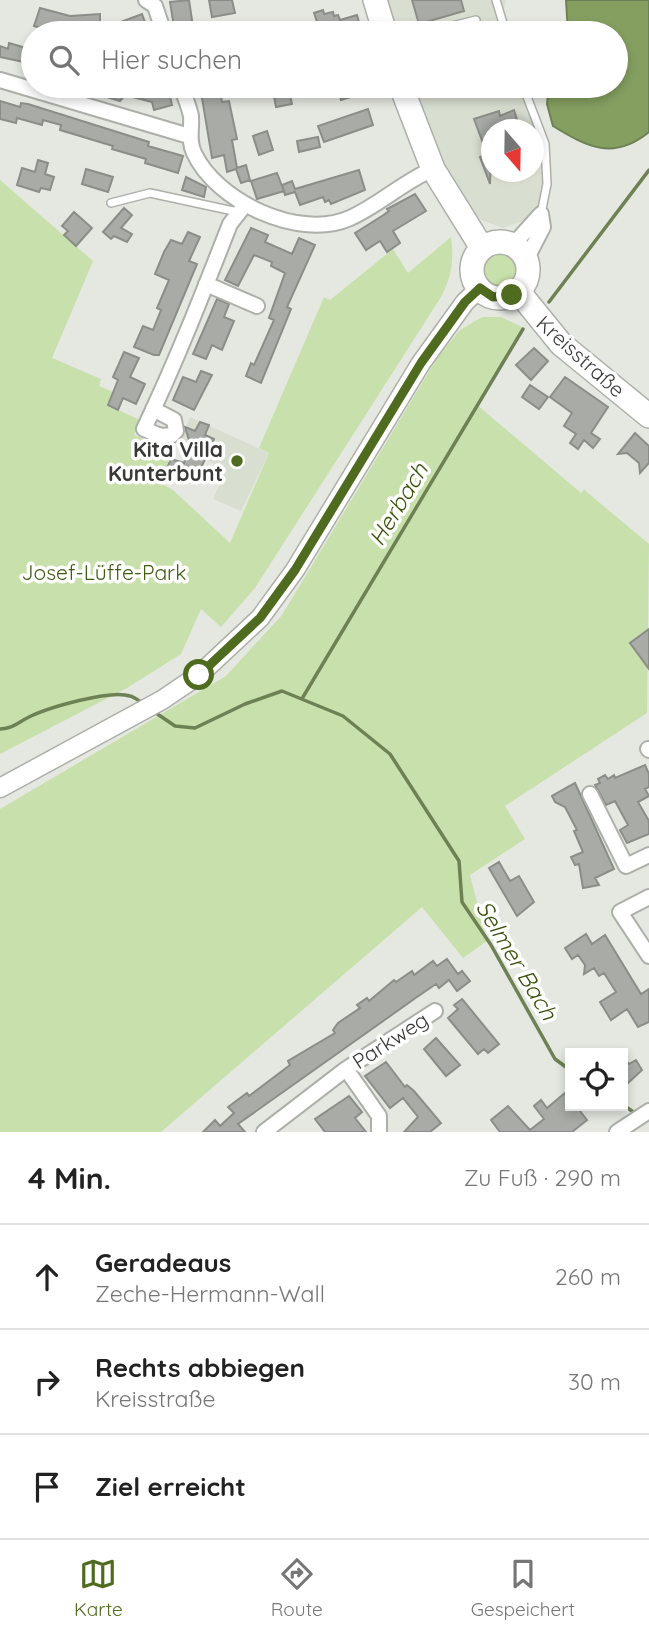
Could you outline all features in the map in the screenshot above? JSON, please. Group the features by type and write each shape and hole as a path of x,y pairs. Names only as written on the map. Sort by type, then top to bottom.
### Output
{"main road":[{"path":"375,0 381,21"},
{"path":"406,98 433,169 482,248"},
{"path":"503,242 520,252 528,276 518,291 499,298 480,288 474,280 472,268 482,248 503,242"},
{"name":"Kreisstraße","path":"518,291 561,344 649,416"}],"street":[{"path":"146,0 155,6 160,21"},
{"path":"0,80 21,86"},
{"path":"61,98 189,136"},
{"path":"185,98 191,116 189,136 198,161 210,177 242,208 283,221 322,223 348,219 433,169"},
{"path":"153,409 230,224 242,208"},
{"path":"520,252 543,227 541,214"},
{"path":"206,284 257,306"},
{"path":"0,788 162,699 209,667 260,618 295,570 421,363 465,302 480,288"},
{"path":"590,794 626,866 649,855"},
{"path":"649,897 620,912 649,956"},
{"name":"Parkweg","path":"264,1132 346,1069 435,1011"},
{"name":"Parkweg","path":"346,1069 379,1116 379,1132"},
{"path":"623,1128 649,1111"}],"lane":[{"path":"496,0 502,21"},
{"path":"528,98 545,144 547,184 541,214"},
{"path":"111,203 150,193 242,208"}],"shaded area":[{"path":"384,0 506,0 504,9 507,21 390,21"},
{"path":"566,0 649,0 649,132 636,141 624,146 601,148 577,140 553,126 548,98 628,98 628,21 567,21"},
{"path":"414,98 528,98 536,119 481,119 481,182 544,182 544,141 545,144 547,184 541,214 503,228 481,220 450,182"},
{"name":"Kita Villa Kunterbunt","path":"190,417 269,453 241,511 213,499 226,469 177,447"}],"green space":[{"name":"Josef-Lüffe-Park","path":"0,180 93,261 52,358 101,379 99,386 113,392 107,405 140,420 134,435 172,451 160,483 173,490 230,543 269,453 259,448 324,297 330,300 393,249 408,273 451,237 452,254 450,275 441,297 255,588 221,627 201,609 181,654 127,688 0,754"},
{"path":"500,249 515,256 522,271 515,286 500,293 485,286 478,271 485,256"},
{"path":"482,317 501,317 522,327 476,404 581,493 584,489 649,544 647,713 505,806 525,839 470,875 487,941 463,958 422,907 161,1132 0,1132 0,809 226,676 282,615 439,355 460,330"}],"building":[{"path":"189,0 192,21 173,21 170,2"},
{"path":"209,0 232,0 235,13 212,17"},
{"path":"412,0 461,0 464,11 429,21 418,21"},
{"path":"40,8 70,16 100,14 100,21 36,21"},
{"path":"323,10 324,14 333,12 340,20 357,15 359,21 317,21 314,13"},
{"path":"142,14 145,21 123,21"},
{"path":"9,43 21,46 21,61 0,57 0,46 8,49"},
{"path":"137,98 170,98 172,105 154,110 152,102"},
{"path":"202,98 221,98 222,102 229,101 237,139 232,140 237,168 246,165 250,180 241,183 236,169 227,172 224,155 212,158"},
{"path":"274,98 291,98 292,104 276,107"},
{"path":"0,101 20,107 21,103 28,104 149,142 148,146 183,156 178,173 145,163 146,159 112,149 113,146 60,130 61,125 43,120 42,125 17,118 16,123 0,119"},
{"path":"368,109 373,125 324,142 318,126"},
{"path":"514,110 517,119 481,119 481,138 474,119 499,111 500,116"},
{"path":"267,131 273,150 259,155 253,136"},
{"path":"318,137 320,147 299,152 297,141"},
{"path":"38,160 48,163 45,174 54,177 50,190 41,188 39,192 17,185 22,168 35,172"},
{"path":"86,169 113,177 108,192 82,184"},
{"path":"359,170 365,190 331,204 329,200 325,202 323,197 300,205 295,192 285,195 282,185 292,181 295,189"},
{"path":"277,173 284,191 257,199 251,181"},
{"path":"186,177 206,187 204,197 182,190"},
{"path":"415,194 426,211 393,231 400,243 387,252 380,241 366,250 355,233 389,211 387,209"},
{"path":"124,208 132,215 121,228 132,234 127,242 114,236 111,239 103,232"},
{"path":"74,212 92,228 76,246 64,235 68,231 62,226"},
{"path":"251,228 268,235 265,242 292,254 299,238 315,245 287,307 291,309 261,383 246,376 251,363 254,365 274,320 269,318 285,273 271,266 272,262 254,255 238,286 225,280"},
{"path":"188,232 200,237 189,261 197,264 159,355 154,355 134,347 143,326 153,330 161,310 157,308 169,280 155,274 164,252 171,240 182,244"},
{"path":"217,299 229,304 224,317 234,321 222,350 212,345 206,359 193,354"},
{"path":"534,348 548,361 531,380 516,365"},
{"path":"124,352 139,358 130,377 145,384 136,404 123,398 118,410 108,405 118,380 113,377"},
{"path":"201,371 212,375 194,410 173,400 183,377 196,382"},
{"path":"565,377 608,407 591,433 600,439 593,448 584,440 578,449 570,443 576,434 564,426 572,413 550,397"},
{"path":"530,385 548,397 539,409 522,397"},
{"path":"200,422 209,425 205,435 214,439 201,468 204,475 194,480 167,468 171,459 184,463 191,447 185,427 195,431"},
{"path":"635,433 649,446 649,463 640,473 639,463 627,453 618,454"},
{"path":"649,629 649,669 630,643"},
{"path":"645,765 649,774 649,787 645,789 649,796 638,802 649,821 649,834 627,843 620,830 628,825 615,801 606,805 595,785 600,783 598,779 605,775 608,779 614,775 615,778"},
{"path":"575,783 614,869 595,878 599,885 583,888 579,864 575,865 571,857 583,852 574,831 577,830 565,807 555,802 552,796"},
{"path":"499,862 510,881 519,876 534,902 517,916 489,868"},
{"path":"586,934 592,944 605,935 641,994 649,989 649,1022 638,1027 627,1009 611,1020 600,1002 616,992 604,973 599,976 594,968 584,974 585,965 578,955 572,959 565,948"},
{"path":"447,959 458,974 462,971 470,981 457,991 449,980 439,988 436,984 238,1124 245,1132 203,1132 215,1120 220,1126 234,1113 228,1107 247,1093 249,1096 290,1065 288,1061 335,1033 333,1030 338,1023 360,1008 357,1005 367,998 369,1001 394,980 396,982 412,971 414,975 433,961 437,966"},
{"path":"462,999 499,1044 488,1053 484,1049 478,1054 448,1018 458,1009 454,1005"},
{"path":"436,1038 460,1065 446,1076 424,1049"},
{"path":"636,1060 642,1070 628,1083 628,1063"},
{"path":"386,1062 405,1087 407,1085 414,1091 441,1123 430,1132 404,1132 418,1117 403,1098 390,1108 365,1076"},
{"path":"565,1093 565,1111 580,1111 587,1120 572,1132 500,1132 491,1120 508,1106 530,1130 544,1119 534,1106 541,1100 547,1108"},
{"path":"349,1096 362,1112 355,1118 366,1132 325,1132 315,1119"}],"waterway":[{"name":"Herbach","path":"549,302 649,170"},
{"name":"Herbach","path":"303,697 523,329"},
{"name":"Selmer Bach","path":"153,711 175,726 195,728 245,704 282,691 343,716 390,754 459,861 462,902 491,945 555,1059 565,1066"},
{"path":"0,729 50,709 94,697 121,695 132,697 144,704"},
{"name":"Selmer Bach","path":"628,1108 635,1113"}],"place":[{"name":"Kita Villa Kunterbunt","path":"237,461"}],"route":[{"path":"199,675 228,652 260,618 295,570 421,363 465,302 480,288 493,297 512,295"}]}
